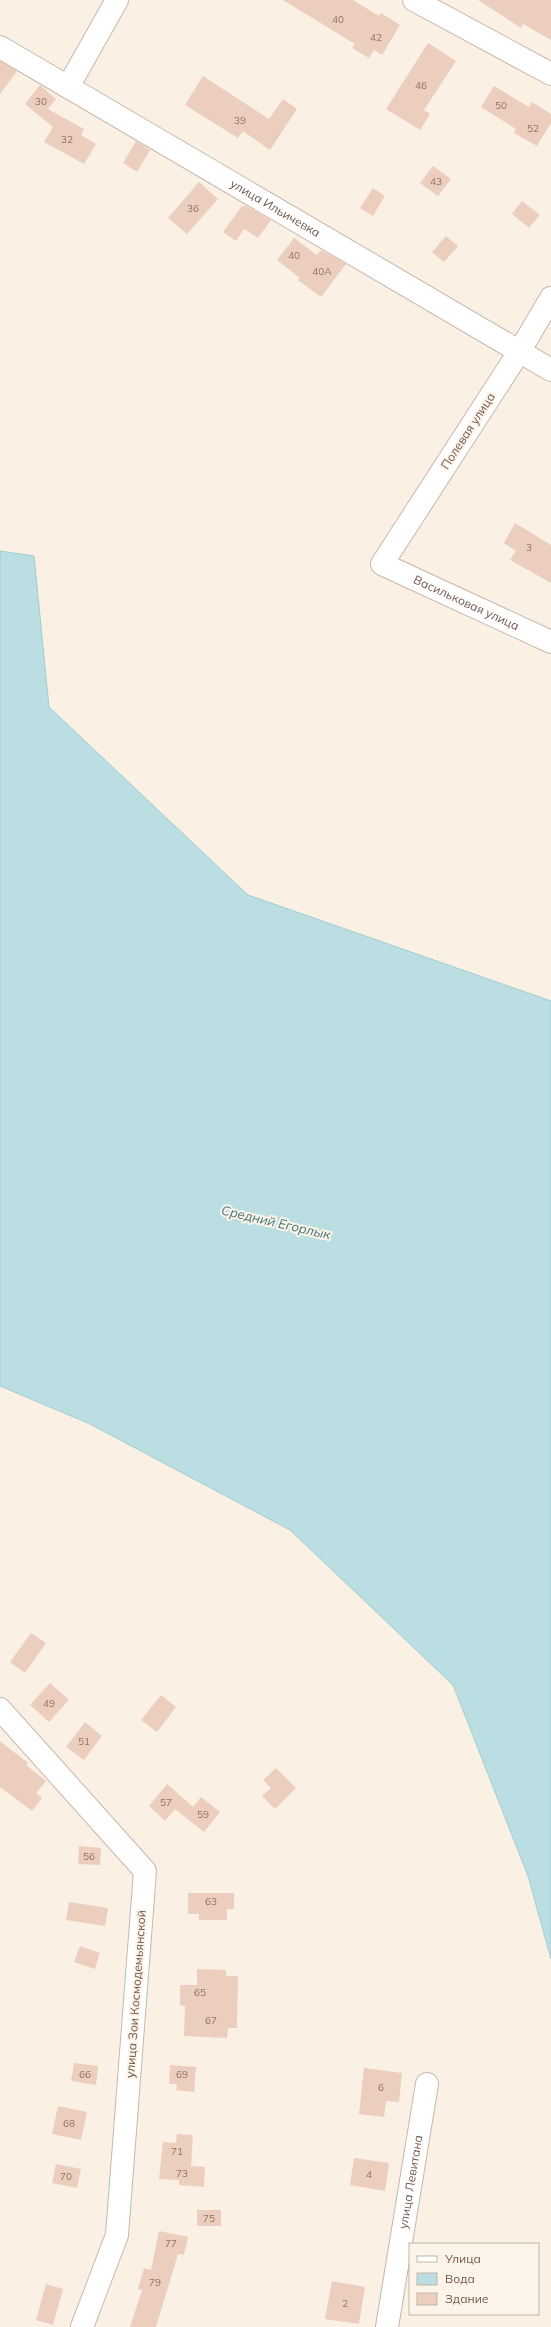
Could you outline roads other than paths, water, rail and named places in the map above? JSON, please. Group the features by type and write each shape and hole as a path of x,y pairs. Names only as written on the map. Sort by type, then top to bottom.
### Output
{"street":[{"path":"68,88 118,0"},
{"path":"414,0 551,74"},
{"name":"улица Ильичевка","path":"0,47 551,370"},
{"name":"Полевая улица","path":"382,564 519,352 551,298"},
{"name":"Васильковая улица","path":"382,564 551,642"},
{"name":"улица Зои Космодемьянской","path":"0,1708 145,1871 118,2235 82,2327"},
{"name":"улица Левитана","path":"387,2327 427,2084"}],"water":[{"name":"Средний Егорлык","path":"0,551 34,556 49,707 248,895 551,1001 551,1959 528,1876 453,1685 290,1530 90,1424 0,1386"}]}
